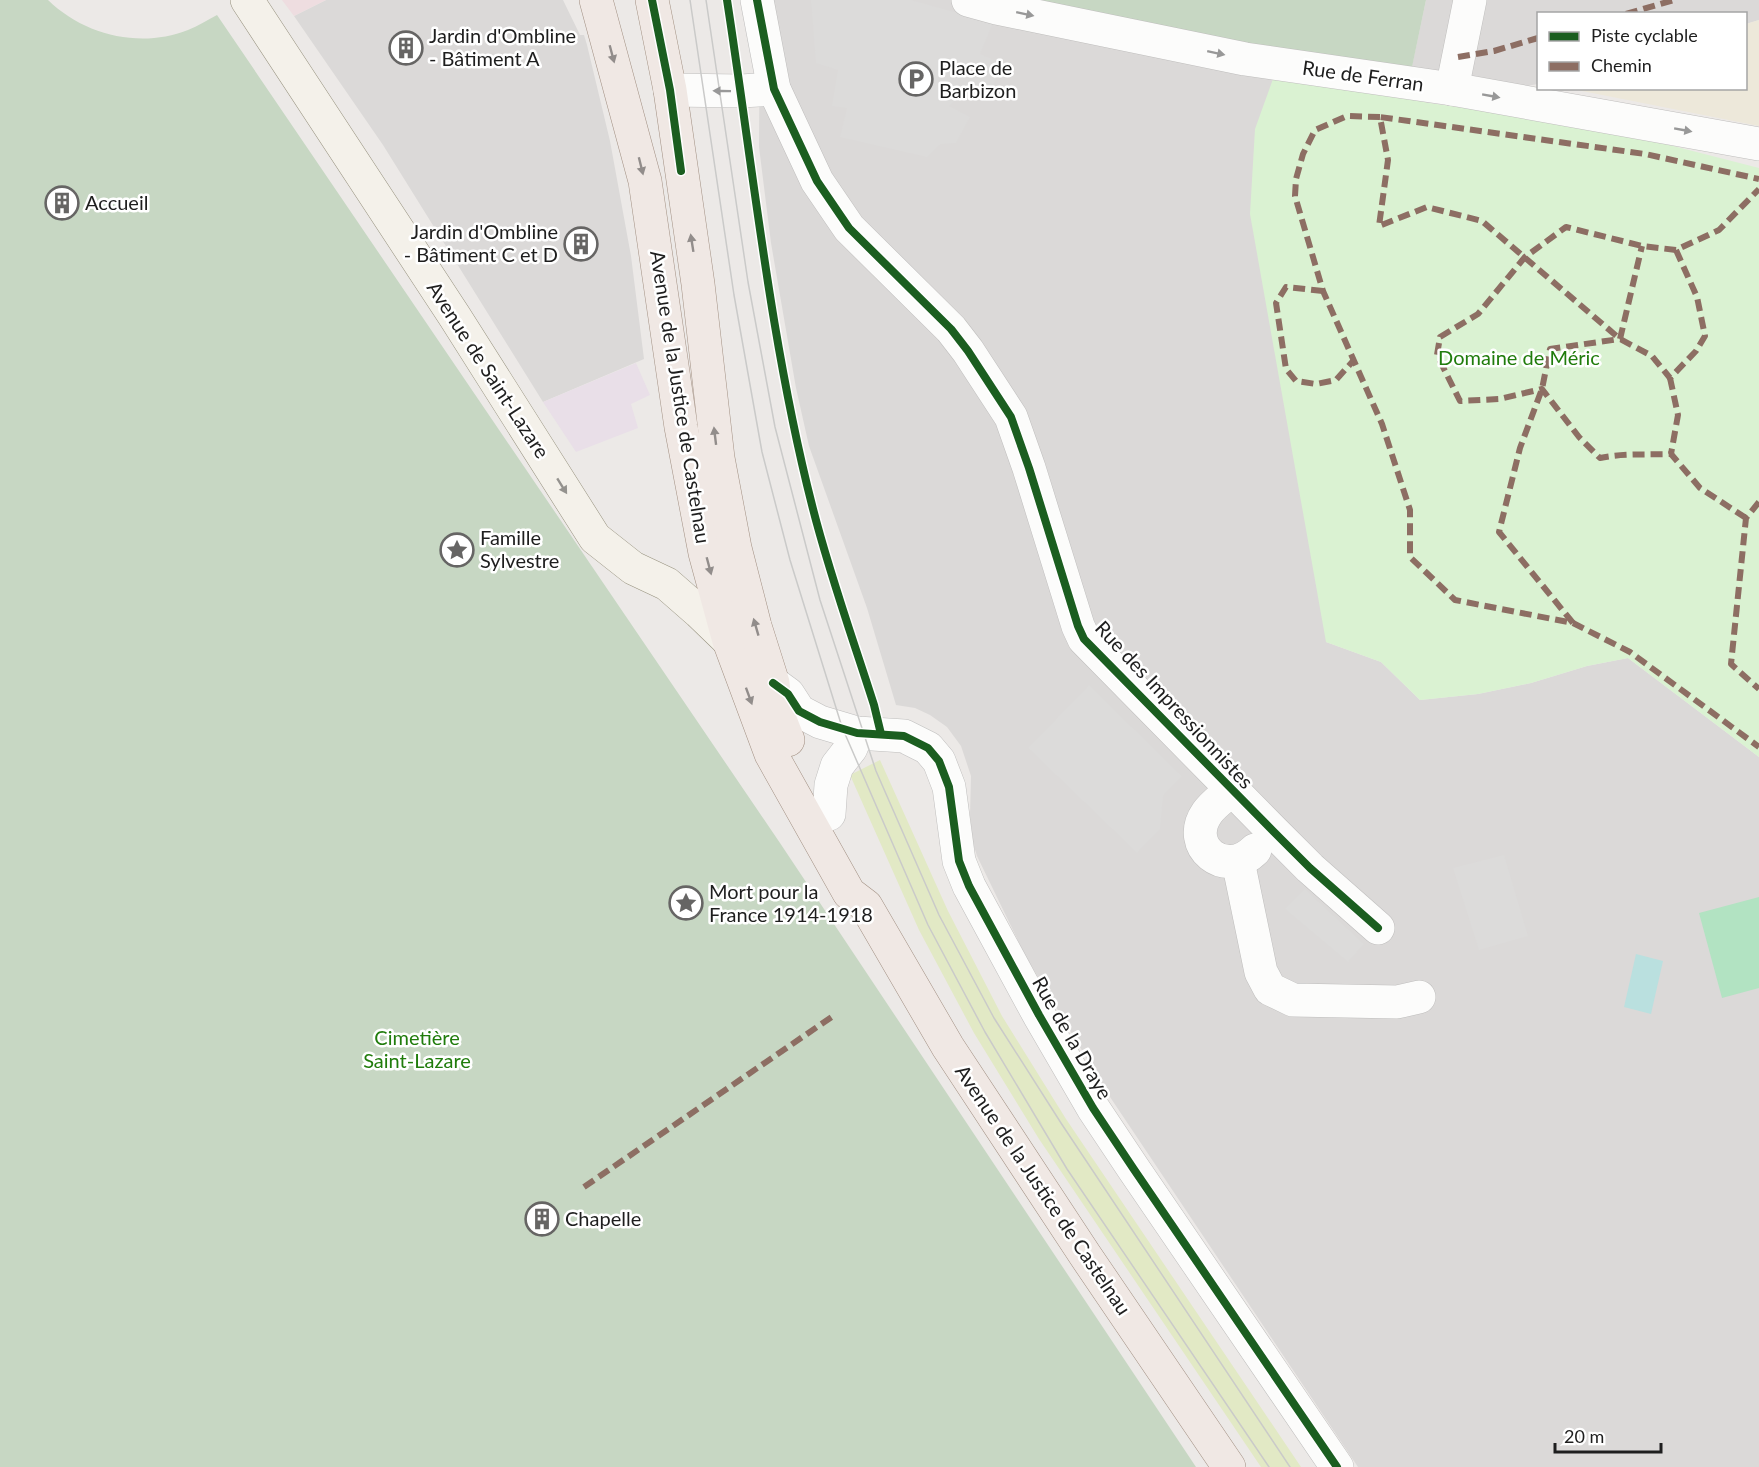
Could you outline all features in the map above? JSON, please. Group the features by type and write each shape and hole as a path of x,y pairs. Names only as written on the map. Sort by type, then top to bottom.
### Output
{"main road":[{"name":"Avenue de la Justice de Castelnau","path":"596,0 645,181 681,426 705,554 729,641 771,754 849,893 866,906 948,1047 1229,1467"},
{"name":"Avenue de la Justice de Castelnau","path":"652,0 670,90 698,284 718,458 735,548 755,626 773,683 776,707 789,742 866,885 866,906"}],"street":[{"name":"Avenue de Saint-Lazare","path":"247,0 455,317 595,538 633,568 667,584 729,641"},
{"name":"Rue des Impressionnistes","path":"757,0 774,89 817,181 849,228 951,329 1011,417 1084,639 1310,868 1378,928"},
{"name":"Rue de Ferran","path":"968,0 1245,59 1452,89 1759,144"},
{"path":"1452,89 1470,0"},
{"path":"670,90 774,89"},
{"name":"Rue de la Draye","path":"773,683 788,694 799,711 820,722 857,733 904,736 928,748 939,761 949,787 959,861 969,886 1039,1015 1093,1108 1337,1467"},
{"path":"829,814 831,785 837,766 851,748 857,733"},
{"path":"1231,790 1206,813 1201,829 1202,841 1207,852 1216,860 1231,863 1238,861 1251,855 1274,832"},
{"path":"1238,861 1261,972 1270,989 1293,1000 1397,1002 1419,997"}],"shaded area":[{"path":"282,0 326,0 294,16"},
{"path":"326,0 563,0 580,35 584,35 610,141 631,256 644,359 543,402 383,145 294,16"},
{"path":"760,0 1017,0 1411,71 1426,0 1759,0 1759,20 1747,24 1747,12 1537,12 1537,84 1429,103 1366,90 1326,642 1381,662 1420,700 1478,694 1628,658 1759,757 1759,1467 1358,1467 1108,1094 1025,955 977,856 973,843 970,815 971,776 961,746 947,727 930,715 915,708 896,705 867,608 809,446 796,388 771,243 759,147"},
{"name":"Place de Barbizon","path":"811,0 911,0 993,23 980,54 1001,63 988,101 963,93 949,106 970,117 956,143 941,144 927,157 840,137 847,108 832,106 838,70 816,63"},
{"path":"1759,20 1759,126 1577,90 1747,90 1747,24"},
{"path":"636,363 650,395 631,404 638,428 576,452 543,402"},
{"path":"1089,685 1182,776 1163,796 1160,829 1137,853 1028,748"},
{"path":"1504,855 1528,936 1479,950 1453,868"},
{"path":"1305,889 1364,944 1348,962 1285,909"}],"green space":[{"name":"Cimetière Saint-Lazare","path":"0,0 48,0 62,12 95,30 132,38 170,36 217,15 780,843 1196,1467 0,1467"},
{"path":"1017,0 1426,0 1411,72 1126,27"},
{"name":"Domaine de Méric","path":"1273,79 1366,90 1429,103 1595,126 1759,168 1759,757 1628,658 1478,694 1420,700 1381,662 1326,642 1250,214 1255,129"},
{"path":"880,760 948,911 1002,1016 1066,1119 1301,1467 1261,1467 1039,1139 974,1033 919,930 850,775"},
{"path":"1759,897 1759,988 1722,998 1699,913"}],"water":[{"path":"1636,954 1663,961 1651,1014 1624,1007"}],"tram line":[{"path":"690,0 734,295 762,452 790,560 842,727 928,925 985,1032 1067,1169 1269,1467"},
{"path":"706,0 748,282 775,427 820,600 876,771 939,915 994,1018 1061,1123 1290,1467"}],"marked path":[{"path":"1633,12 1674,0"},
{"path":"1458,57 1494,51 1537,38"},
{"path":"1380,117 1347,116 1315,130 1303,154 1296,179 1295,196 1323,291 1382,424 1410,510 1410,557 1455,600 1573,623 1630,652 1759,747"},
{"path":"1676,250 1697,297 1705,336 1696,351 1670,378 1652,356 1620,339 1482,221 1427,207 1379,226 1388,160 1380,117 1645,154 1759,179"},
{"path":"1746,518 1700,488 1671,454 1600,458 1579,437 1542,389 1499,399 1460,401 1437,355 1440,337 1478,314 1525,257 1566,227 1642,246 1676,250 1719,230 1759,189"},
{"path":"1573,623 1499,532 1520,448 1542,389 1550,349 1620,339 1642,246"},
{"path":"1323,291 1286,287 1276,303 1286,369 1296,381 1316,384 1336,380 1353,361"},
{"path":"1670,378 1678,415 1671,454"},
{"path":"1759,502 1746,518 1731,664 1759,689"},
{"path":"584,1187 836,1014"}],"cycle path":[{"path":"652,0 670,90 681,171"},
{"path":"727,0 764,254 797,443 826,556 874,705 881,734"},
{"path":"757,0 774,89 817,181 849,228 951,329 1011,417 1084,639 1310,868 1378,928"},
{"path":"773,683 788,694 799,711 820,722 857,733 904,736 928,748 939,761 949,787 959,861 969,886 1039,1015 1093,1108 1337,1467"}],"place":[{"name":"Jardin d'Ombline - Bâtiment A","path":"406,48"},
{"name":"Place de Barbizon","path":"916,79"},
{"name":"Accueil","path":"62,203"},
{"name":"Jardin d'Ombline - Bâtiment C et D","path":"581,244"},
{"name":"Famille Sylvestre","path":"457,550"},
{"name":"Mort pour la France 1914-1918","path":"686,903"},
{"name":"Chapelle","path":"542,1219"}]}
